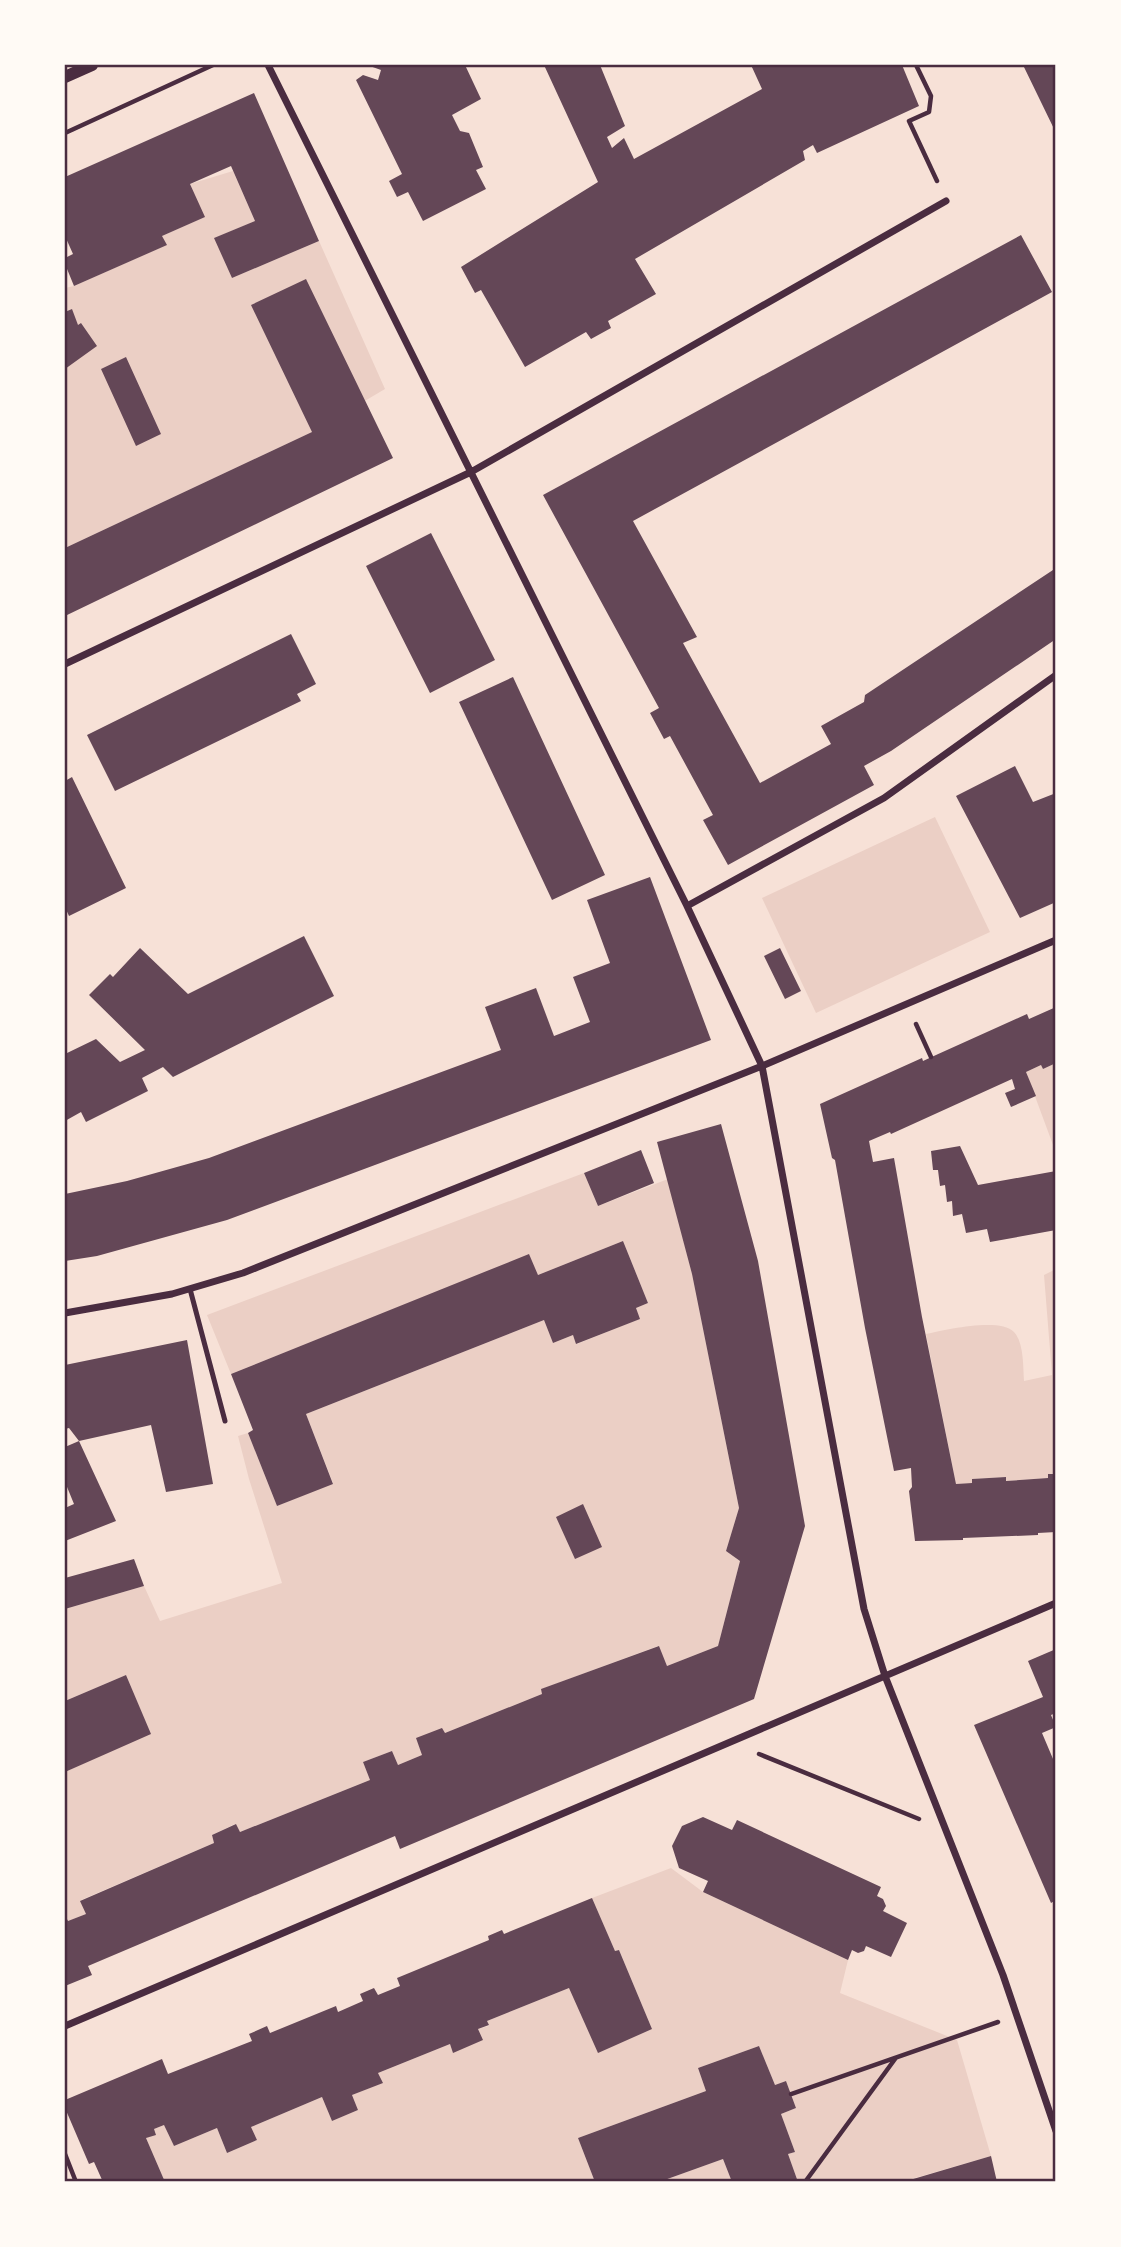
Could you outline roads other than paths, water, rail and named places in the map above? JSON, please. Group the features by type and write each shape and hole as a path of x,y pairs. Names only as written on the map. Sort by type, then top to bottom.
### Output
{"street":[{"path":"65,77 92,65"},
{"path":"268,65 687,906 762,1066 864,1609 885,1676 1017,2015 1056,2132"},
{"path":"65,664 471,472 946,201"},
{"path":"687,906 884,798 1056,675"},
{"path":"65,1313 172,1294 243,1273 762,1066 1056,940"},
{"path":"65,2025 1056,1603"}],"lane":[{"path":"190,1289 225,1421"}]}
